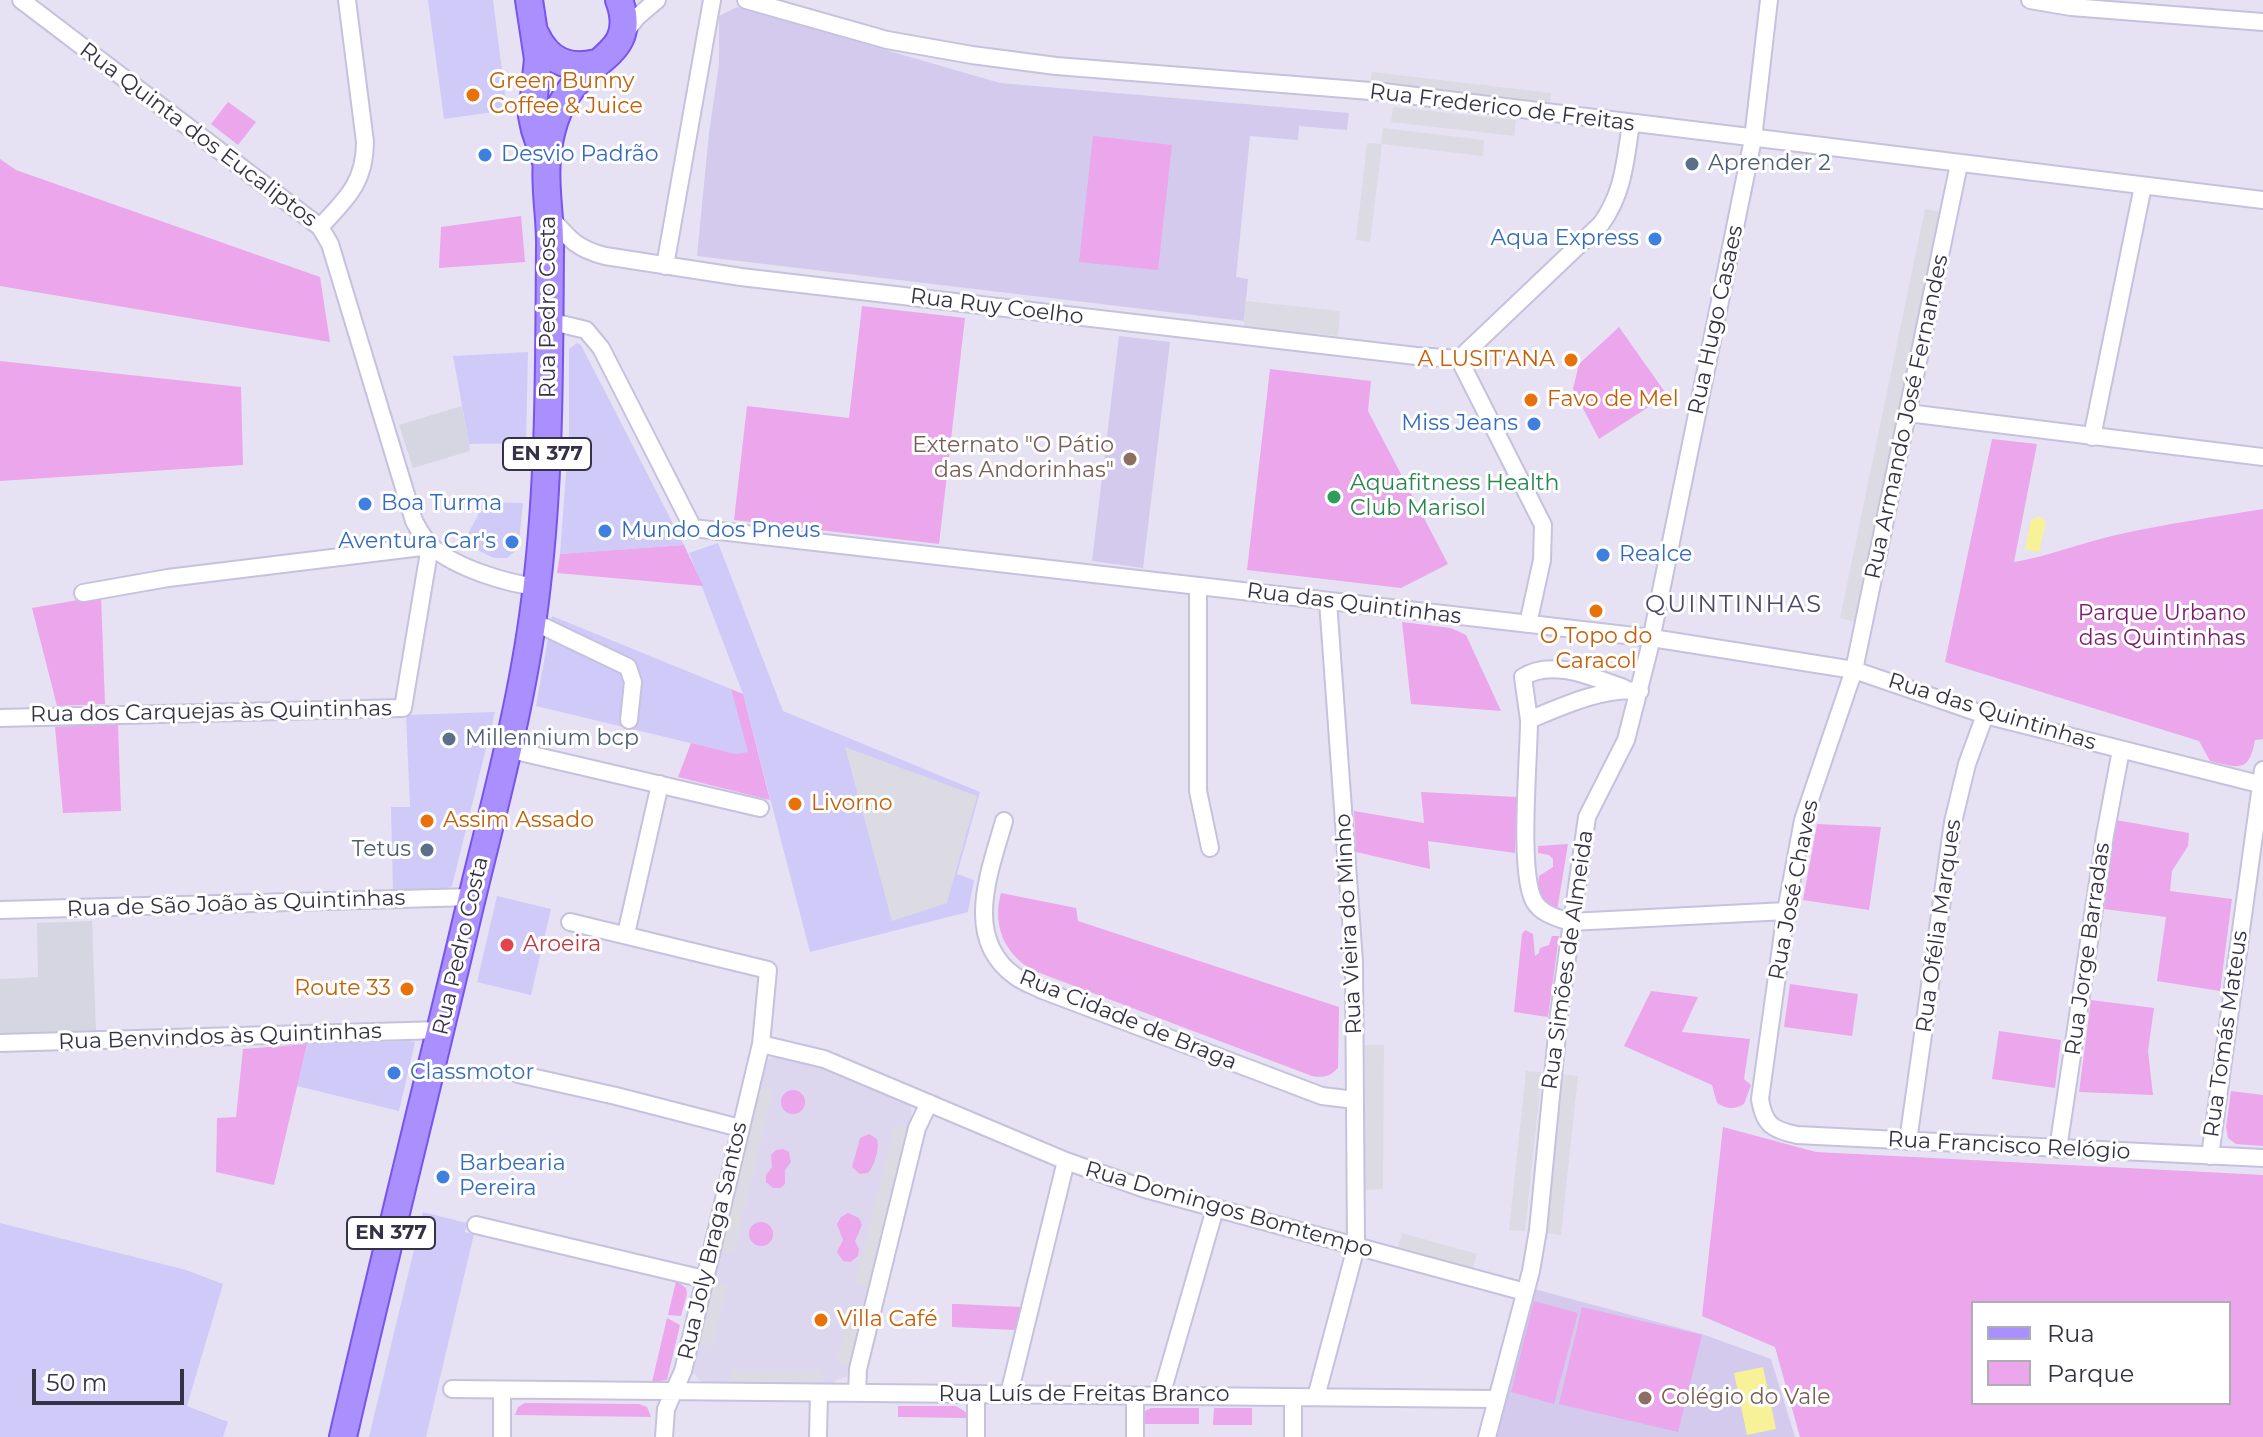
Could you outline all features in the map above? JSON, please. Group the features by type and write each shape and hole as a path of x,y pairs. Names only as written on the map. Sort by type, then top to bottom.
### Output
{"main road":[{"path":"619,0 624,13 622,37"},
{"name":"Rua Pedro Costa","path":"534,15 549,56 572,66 596,63"},
{"name":"Rua Pedro Costa","path":"534,15 538,59 532,116 547,162"},
{"name":"Rua Pedro Costa","path":"343,1437 507,749 532,621 545,506 551,218 547,162 552,127 560,106 574,84 616,48 622,37"}],"street":[{"name":"Rua Quinta dos Eucaliptos","path":"21,0 320,227 330,244 414,521 430,546"},
{"path":"320,227 356,186 365,160 347,0"},
{"path":"622,37 636,18 657,0"},
{"path":"665,266 712,0"},
{"name":"Rua Frederico de Freitas","path":"746,0 887,40 972,55 1072,67 1383,92 2263,200"},
{"name":"Rua Hugo Casaes","path":"1652,638 1753,139 1769,0"},
{"path":"2030,0 2116,5 2263,22"},
{"path":"1528,624 1542,560 1543,525 1459,359 1601,224 1615,205 1631,124"},
{"name":"Rua Armando José Fernandes","path":"1854,670 1959,164"},
{"path":"2092,437 2143,186"},
{"name":"Rua Ruy Coelho","path":"551,218 571,241 585,251 665,266 1459,359"},
{"name":"Rua das Quintinhas","path":"549,321 586,330 601,348 693,528 1652,638 1854,670 1985,715 2121,750 2262,780"},
{"path":"1908,413 2263,457"},
{"path":"83,593 168,578 430,546 503,581 537,587"},
{"name":"Rua dos Carquejas às Quintinhas","path":"0,718 403,708 430,546"},
{"path":"1198,586 1198,791 1210,848"},
{"name":"Rua Vieira do Minho","path":"1316,1397 1356,1247 1354,962 1328,601"},
{"path":"532,621 628,667 633,682 629,720"},
{"name":"Rua Simões de Almeida","path":"1487,1437 1538,1230 1570,922 1587,817 1626,740 1632,690 1652,638"},
{"path":"1632,690 1577,672 1534,670 1523,677 1529,720 1526,867 1534,901 1548,915 1570,922 1786,911"},
{"name":"Rua José Chaves","path":"1762,1116 1760,1099 1786,911 1803,820 1854,670"},
{"path":"1529,720 1559,707 1632,690"},
{"name":"Rua Ofélia Marques","path":"1908,1141 1953,822 1967,764 1985,715"},
{"path":"507,749 760,808"},
{"name":"Rua Jorge Barradas","path":"2058,1149 2105,835 2121,750"},
{"name":"Rua Tomás Mateus","path":"2210,1156 2262,780"},
{"path":"570,922 626,934 660,784"},
{"name":"Rua Cidade de Braga","path":"1004,821 982,911 989,944 998,960 1014,976 1042,990 1322,1096 1355,1100"},
{"name":"Rua de São João às Quintinhas","path":"0,910 472,897"},
{"name":"Rua Joly Braga Santos","path":"626,934 768,970 761,1044 683,1371 666,1409 664,1437"},
{"name":"Rua Benvindos às Quintinhas","path":"0,1043 441,1030"},
{"name":"Rua Domingos Bomtempo","path":"761,1044 824,1059 1066,1161 1145,1189 1525,1292"},
{"path":"518,1074 740,1128"},
{"path":"857,1393 858,1369 917,1128 929,1103"},
{"name":"Rua Francisco Relógio","path":"1762,1116 1777,1131 1797,1135 2263,1158"},
{"path":"1009,1394 1066,1161"},
{"path":"1161,1396 1215,1209"},
{"path":"476,1225 704,1279"},
{"name":"Rua Luís de Freitas Branco","path":"452,1389 502,1392 1496,1399"},
{"path":"502,1392 502,1437"},
{"path":"818,1437 819,1393"},
{"path":"976,1394 976,1437"},
{"path":"1135,1396 1135,1437"},
{"path":"1293,1397 1293,1437"}],"shaded area":[{"path":"428,0 493,0 507,110 444,119"},
{"path":"737,7 1000,83 1349,113 1347,130 1299,126 1298,140 1250,136 1236,277 1248,279 1244,321 697,256 719,64 719,16"},
{"path":"1372,72 1551,93 1550,106 1370,84"},
{"path":"1393,107 1516,120 1514,136 1391,122"},
{"path":"1383,128 1484,140 1483,156 1382,144 1370,242 1356,240 1367,143 1381,144"},
{"path":"1925,209 1940,212 1855,622 1840,618"},
{"path":"1246,301 1340,311 1338,336 1244,327"},
{"name":"Externato \"O Pátio das Andorinhas\"","path":"1119,336 1170,342 1143,568 1092,561"},
{"path":"577,343 581,345 684,545 560,554 569,434 569,349"},
{"path":"528,352 526,443 469,444 453,356"},
{"path":"462,406 470,451 413,468 399,425"},
{"path":"480,502 523,503 517,550 507,558 494,558 463,543 478,515"},
{"path":"2039,516 2046,522 2039,552 2025,549 2031,520"},
{"path":"718,543 783,711 980,792 957,874 974,880 968,912 810,952 743,694 689,553"},
{"path":"552,616 731,689 749,753 736,754 536,706"},
{"path":"495,712 452,886 443,890 393,892 391,807 410,807 406,715"},
{"path":"845,747 977,796 947,903 892,921"},
{"path":"497,896 551,909 531,995 477,982"},
{"path":"92,921 96,1031 0,1034 0,979 38,977 37,923"},
{"path":"415,1042 399,1111 297,1086 307,1044"},
{"path":"1365,1045 1384,1045 1383,1189 1363,1190"},
{"path":"781,1056 827,1069 903,1100 911,1108 912,1120 847,1376 835,1381 835,1385 701,1382 693,1373 693,1365 763,1066 770,1058"},
{"path":"1526,1071 1542,1072 1525,1231 1509,1230"},
{"path":"1562,1074 1578,1076 1561,1235 1545,1233"},
{"path":"760,1082 762,1087 773,1090 734,1253 723,1252 718,1257"},
{"path":"895,1126 909,1126 870,1291 867,1286 856,1282"},
{"path":"423,1212 467,1223 465,1232 474,1234 426,1437 369,1437"},
{"path":"0,1223 186,1270 223,1284 187,1406 228,1422 223,1437 0,1437"},
{"path":"1402,1233 1477,1254 1473,1268 1398,1248"},
{"path":"714,1277 715,1283 727,1287 713,1346 701,1345 696,1349"},
{"name":"Colégio do Vale","path":"1534,1289 1702,1334 1771,1359 1795,1437 1497,1437"},
{"path":"864,1314 850,1371 848,1364 837,1360 848,1316 857,1319"},
{"path":"1763,1367 1776,1429 1747,1435 1734,1373"},
{"path":"731,1369 822,1369 822,1379 826,1385 726,1383 731,1379"}],"green space":[{"path":"228,102 256,122 238,145 211,124"},
{"path":"1093,136 1172,145 1158,270 1079,262"},
{"path":"0,159 16,170 320,277 330,342 0,286"},
{"path":"521,216 525,262 439,268 441,227"},
{"path":"862,306 965,318 939,544 734,520 747,406 849,418"},
{"path":"1619,327 1667,395 1599,439 1573,389 1579,364"},
{"path":"0,361 241,387 243,465 0,481"},
{"name":"Aquafitness Health Club Marisol","path":"1270,369 1371,381 1368,411 1448,564 1401,588 1247,570"},
{"name":"Parque Urbano das Quintinhas","path":"1992,439 2037,444 2014,562 2134,531 2263,509 2263,739 2255,740 2246,763 2235,766 2210,761 2199,741 1945,662"},
{"path":"684,545 703,586 557,573 560,554"},
{"path":"101,596 105,704 57,706 32,608"},
{"path":"1402,622 1451,628 1466,635 1501,711 1411,704"},
{"path":"731,689 743,694 770,800 678,777 691,743 736,754 748,752"},
{"path":"118,724 121,811 63,813 55,727"},
{"path":"1421,792 1517,797 1515,853 1428,841 1430,869 1356,852 1354,811 1424,823"},
{"path":"2116,820 2189,833 2188,846 2172,871 2170,891 2232,899 2220,991 2157,981 2166,917 2104,909"},
{"path":"1817,824 1881,827 1869,910 1803,900"},
{"path":"1568,844 1557,911 1539,892 1539,876 1553,867 1553,859 1538,853 1538,846"},
{"path":"1001,893 1076,908 1078,921 1339,1007 1338,1068 1326,1076 1312,1076 1032,970 1014,955 1003,937 998,916"},
{"path":"1525,930 1533,934 1535,956 1540,948 1549,945 1552,936 1559,936 1548,1017 1514,1012 1522,934"},
{"path":"1790,984 1858,994 1852,1036 1784,1027"},
{"path":"1651,991 1698,997 1682,1032 1750,1039 1744,1079 1751,1085 1744,1104 1727,1108 1717,1103 1712,1085 1624,1046"},
{"path":"2091,1000 2154,1008 2148,1051 2153,1095 2079,1092"},
{"path":"1999,1031 2061,1040 2055,1088 1992,1079"},
{"path":"307,1044 274,1185 216,1172 217,1118 236,1117 243,1049"},
{"path":"793,1090 802,1093 805,1102 802,1111 793,1114 784,1111 781,1102 784,1093"},
{"path":"2231,1091 2263,1095 2263,1146 2236,1144 2228,1138 2226,1127"},
{"path":"1723,1127 1816,1152 2263,1175 2263,1437 1800,1437 1775,1347 1702,1316"},
{"path":"869,1134 877,1139 877,1152 868,1173 860,1174 852,1167 860,1138"},
{"path":"783,1149 789,1152 791,1162 785,1170 785,1184 773,1188 766,1182 766,1175 772,1167 771,1155"},
{"path":"848,1213 859,1218 862,1225 855,1241 858,1256 850,1262 843,1261 837,1252 843,1240 837,1224"},
{"path":"761,1222 770,1225 773,1234 770,1243 761,1246 752,1243 749,1234 752,1225"},
{"path":"676,1281 686,1288 687,1294 681,1316 668,1315"},
{"path":"1534,1301 1578,1313 1554,1404 1511,1392"},
{"path":"952,1304 1021,1307 1015,1330 952,1327"},
{"path":"1582,1307 1702,1335 1678,1432 1559,1404"},
{"path":"667,1318 680,1325 667,1380 652,1382"},
{"path":"525,1403 639,1404 647,1407 651,1417 515,1415 518,1407"},
{"path":"898,1406 956,1406 967,1413 969,1421 965,1418 898,1417"},
{"path":"1151,1408 1199,1408 1199,1424 1144,1424 1145,1411"},
{"path":"1214,1408 1252,1408 1252,1425 1213,1425"}],"place":[{"name":"Green Bunny Coffee & Juice","path":"473,95"},
{"name":"Desvio Padrão","path":"485,155"},
{"name":"Aprender 2","path":"1692,164"},
{"name":"Aqua Express","path":"1655,239"},
{"name":"A LUSIT'ANA","path":"1571,360"},
{"name":"Favo de Mel","path":"1531,400"},
{"name":"Miss Jeans","path":"1534,424"},
{"name":"Externato \"O Pátio das Andorinhas\"","path":"1130,459"},
{"name":"Aquafitness Health Club Marisol","path":"1334,497"},
{"name":"Boa Turma","path":"365,504"},
{"name":"Mundo dos Pneus","path":"605,531"},
{"name":"Aventura Car's","path":"512,542"},
{"name":"Realce","path":"1603,555"},
{"name":"O Topo do Caracol","path":"1596,611"},
{"name":"Millennium bcp","path":"449,739"},
{"name":"Livorno","path":"795,804"},
{"name":"Assim Assado","path":"427,821"},
{"name":"Tetus","path":"427,850"},
{"name":"Aroeira","path":"507,945"},
{"name":"Route 33","path":"407,989"},
{"name":"Classmotor","path":"394,1073"},
{"name":"Barbearia Pereira","path":"443,1177"},
{"name":"Villa Café","path":"821,1320"},
{"name":"Colégio do Vale","path":"1645,1398"}],"district":[{"name":"QUINTINHAS","path":"1734,605"}]}
